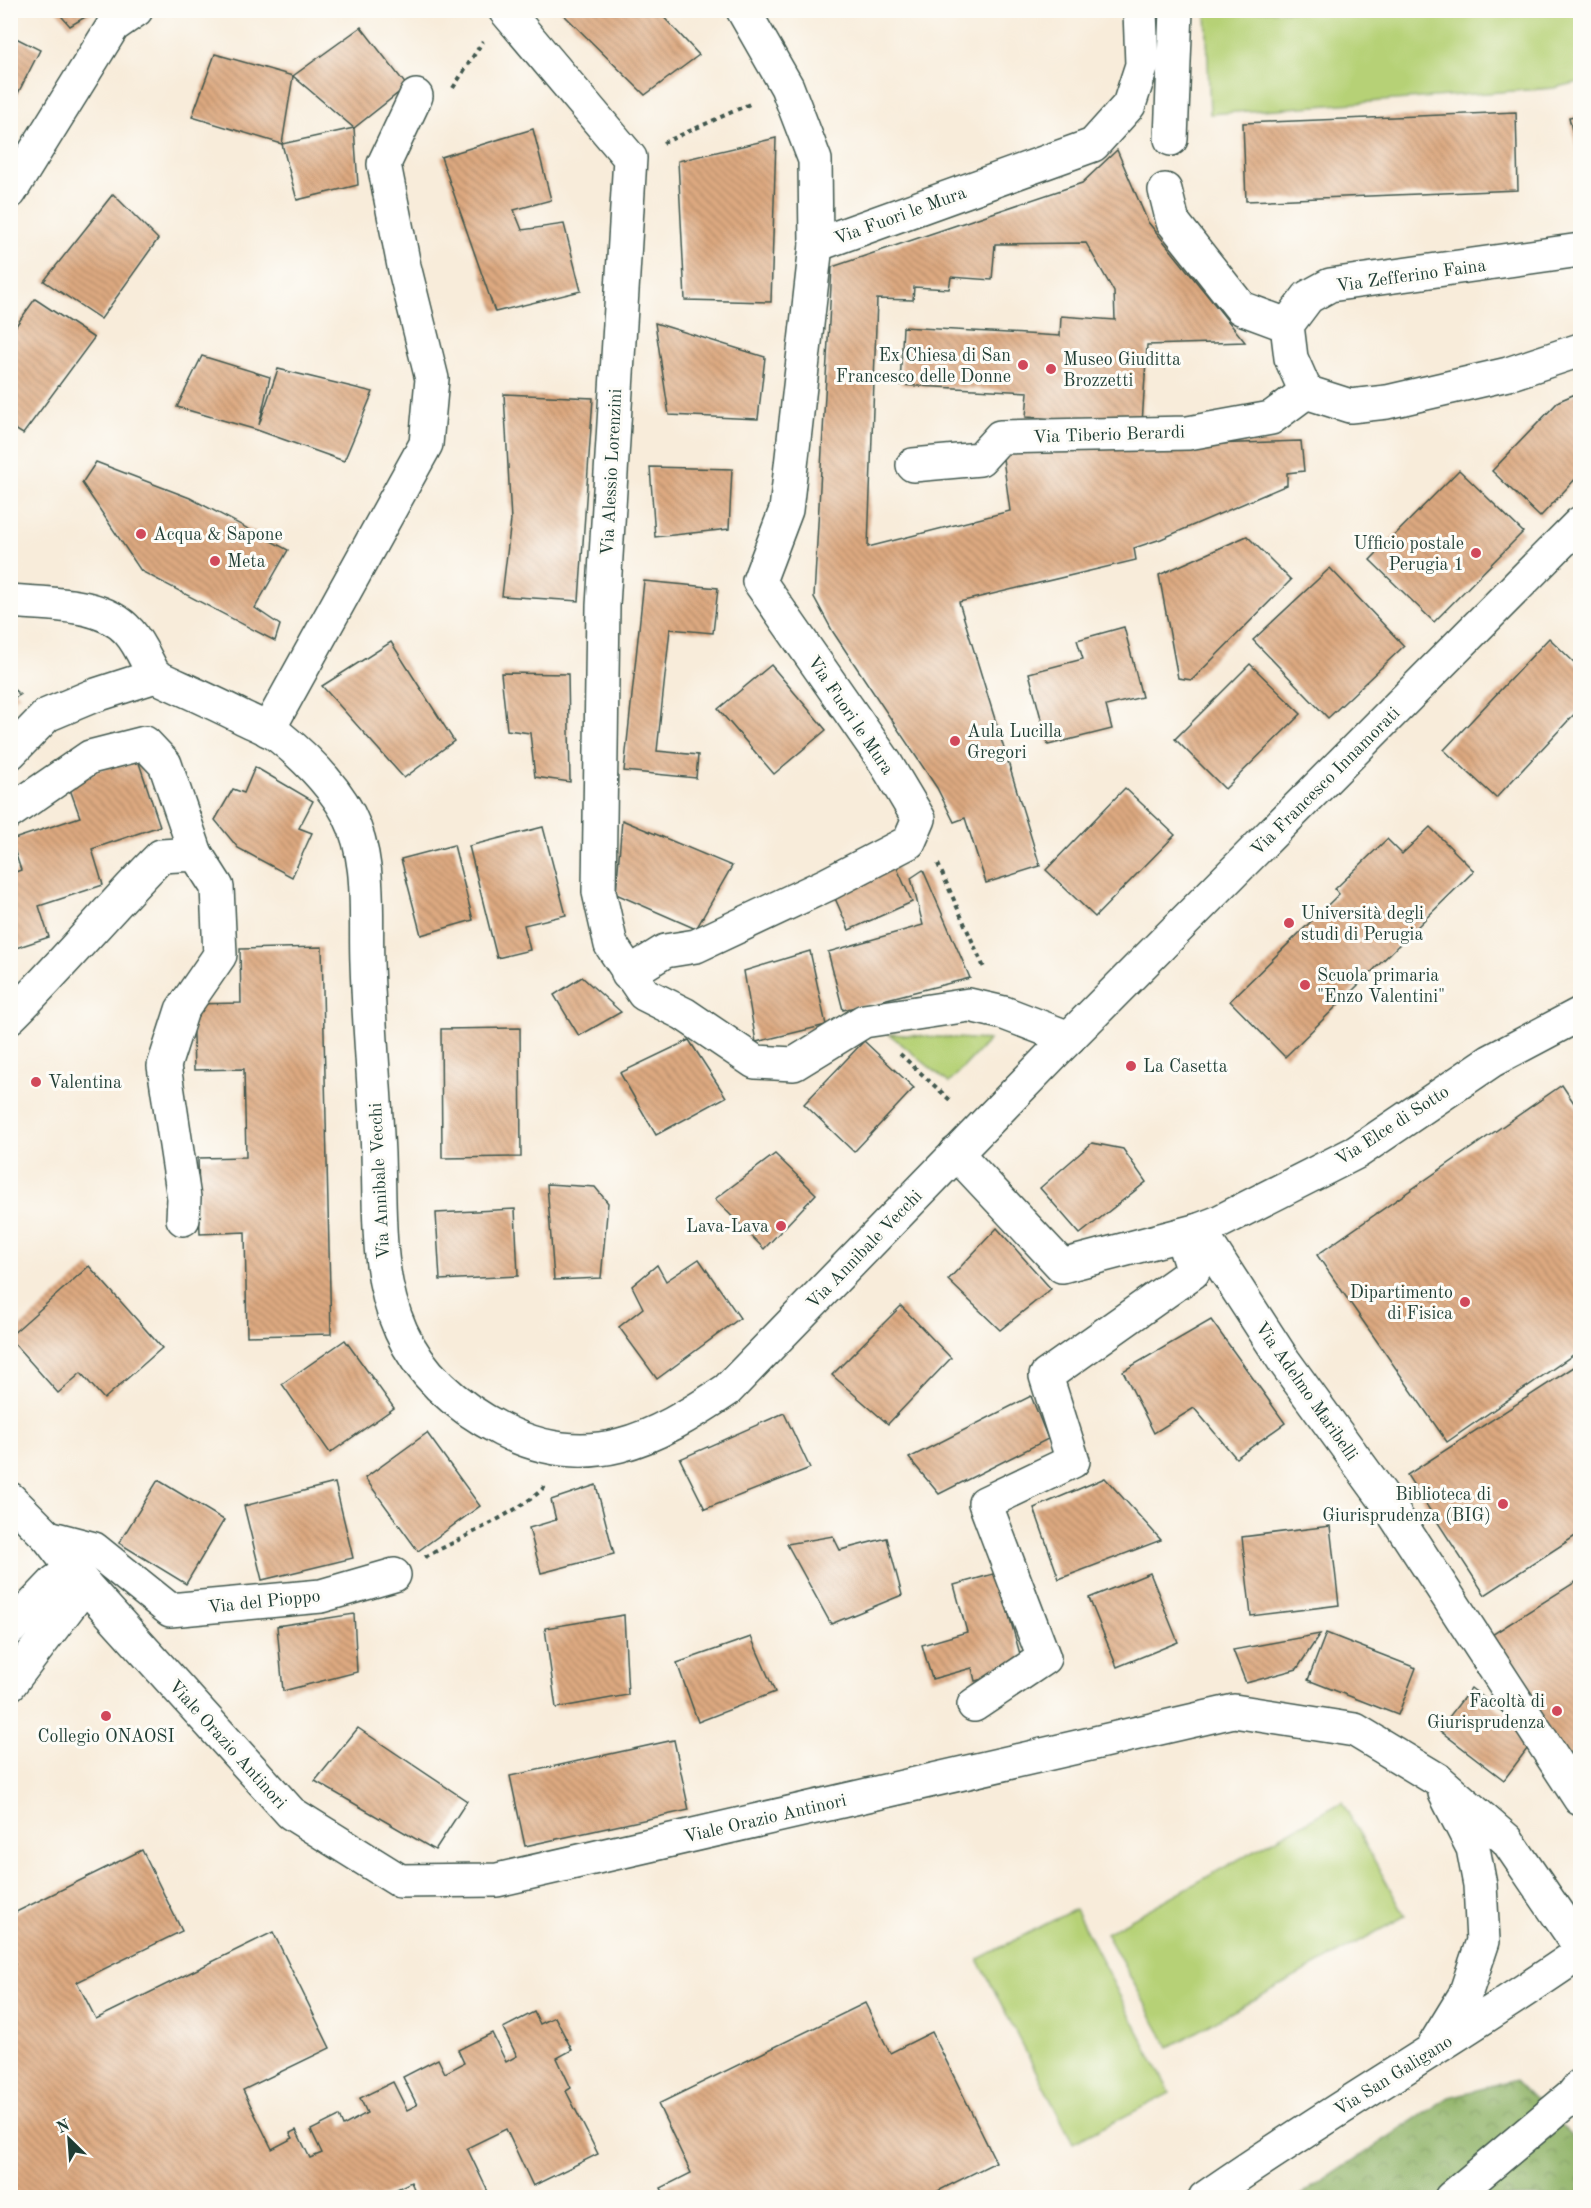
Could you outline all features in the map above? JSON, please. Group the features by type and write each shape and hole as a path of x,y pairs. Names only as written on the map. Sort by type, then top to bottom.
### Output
{"street":[{"path":"10,192 113,26 136,10"},
{"path":"505,10 630,158"},
{"path":"743,10 787,87 815,160 816,245"},
{"name":"Via Fuori le Mura","path":"919,819 885,762 759,581 786,510 816,245 1093,145 1129,105 1142,65 1140,10"},
{"path":"1171,139 1176,10"},
{"path":"268,730 426,444 432,379 404,266 384,164 432,95"},
{"name":"Via Alessio Lorenzini","path":"628,974 611,945 599,892 603,606 630,158"},
{"path":"1165,190 1173,222 1241,308 1287,325 1291,358 1306,392 1350,406 1387,402 1508,374 1581,350"},
{"name":"Via Zefferino Faina","path":"1287,325 1308,297 1330,285 1581,250"},
{"name":"Via Tiberio Berardi","path":"913,465 980,459 1000,437 1188,433 1261,420 1271,418 1306,392"},
{"name":"Via Francesco Innamorati","path":"1069,1038 1581,523"},
{"path":"10,601 75,607 106,615 129,632 155,676 90,697 46,715 10,753"},
{"name":"Via Annibale Vecchi","path":"155,676 279,736 332,788 349,816 360,843 367,899 367,962 382,1265 400,1331 432,1380 470,1414 523,1440 557,1463 640,1440 681,1421 727,1390 1069,1038"},
{"path":"10,812 90,757 145,743 165,764 196,854 217,886 220,955 182,1010 164,1066 184,1198 183,1219"},
{"path":"919,819 909,842 828,884 696,946 664,951 628,974 644,994 684,1014 755,1062 794,1064 864,1021 969,1005 1004,1012 1069,1038"},
{"path":"10,1017 57,972 123,895 161,856 196,854"},
{"name":"Via Elce di Sotto","path":"1190,1233 1357,1152 1491,1061 1581,1014"},
{"path":"956,1153 1062,1266 1190,1233 1193,1272 1046,1376 1073,1461 985,1503 1044,1658 974,1705"},
{"name":"Via Adelmo Maribelli","path":"1190,1233 1383,1497 1581,1799"},
{"name":"Viale Orazio Antinori","path":"10,1499 48,1537 80,1577 291,1813 400,1881 497,1880 1234,1711 1355,1730 1438,1780 1508,1840 1576,1928"},
{"name":"Via del Pioppo","path":"48,1537 94,1549 170,1610 321,1596 394,1575"},
{"path":"10,1629 56,1581 80,1577"},
{"path":"10,1684 80,1577"},
{"path":"1431,2050 1465,1995 1483,1941 1480,1885 1473,1848 1438,1780"},
{"name":"Via San Galigano","path":"1205,2198 1273,2150 1581,1953"},
{"path":"1451,2198 1581,2086"}],"path":[{"path":"432,95 485,39"},
{"path":"630,158 787,87"},
{"path":"919,819 1004,1012"},
{"path":"864,1021 950,1100"},
{"path":"394,1575 543,1490 557,1463"}],"green space":[{"path":"1206,11 1580,11 1580,82 1554,88 1210,114"},
{"path":"889,1034 988,1040 989,1040 949,1083"},
{"path":"1342,1802 1405,1916 1169,2047 1106,1933"},
{"path":"1075,1909 1170,2093 1073,2143 978,1959"},
{"path":"1516,2080 1576,2140 1580,2137 1580,2197 1296,2198 1449,2097"}],"building":[{"path":"56,10 97,10 70,26"},
{"path":"559,10 657,10 699,55 645,95"},
{"path":"361,27 407,86 354,128 293,76"},
{"path":"10,35 40,50 10,109"},
{"path":"215,54 293,76 282,144 192,117"},
{"path":"1516,112 1518,190 1246,201 1243,123"},
{"path":"1580,115 1580,166 1569,117"},
{"path":"354,128 358,185 297,200 282,144"},
{"path":"533,129 551,200 514,210 522,230 564,224 581,291 495,312 441,157"},
{"path":"776,138 771,302 685,300 678,161"},
{"path":"1117,150 1148,222 1245,342 1147,345 1142,424 1026,417 1028,392 900,385 903,327 1060,336 1061,316 1115,320 1114,292 1086,243 995,244 992,280 951,277 949,289 914,287 913,300 877,299 868,547 1010,511 1002,451 1301,441 1304,471 1287,473 1287,485 1161,539 1134,548 1136,560 959,602 1040,866 986,883 965,818 954,822 937,788 833,632 814,597 832,267 1082,183"},
{"path":"113,194 158,239 101,319 44,281"},
{"path":"35,299 94,338 23,434 10,426 10,334"},
{"path":"655,323 765,357 758,419 669,415"},
{"path":"202,356 270,377 259,425 278,369 373,392 344,461 257,430 177,407"},
{"path":"1580,392 1580,474 1540,517 1492,471 1559,401"},
{"path":"504,394 593,398 579,601 502,596 511,520"},
{"name":"Meta","path":"96,462 190,498 288,550 255,608 280,625 275,641 141,571 82,483"},
{"path":"650,467 732,469 729,529 655,537"},
{"path":"1459,470 1523,532 1434,622 1370,560"},
{"path":"1247,536 1291,580 1192,680 1178,678 1159,575"},
{"path":"1330,568 1404,646 1328,718 1253,640"},
{"path":"644,581 718,588 713,633 670,629 657,751 698,755 696,778 624,771"},
{"path":"1124,627 1142,697 1106,706 1112,729 1048,745 1029,673 1083,659 1077,640"},
{"path":"1549,638 1580,668 1580,708 1496,798 1444,750"},
{"path":"391,642 454,741 404,778 322,686"},
{"path":"1250,664 1301,714 1225,789 1175,739"},
{"path":"771,665 826,730 774,774 718,709"},
{"path":"501,673 568,674 570,782 535,777 530,733 507,730"},
{"path":"10,686 20,695 10,701"},
{"path":"137,757 160,826 92,849 103,885 39,906 49,937 10,950 10,874 21,870 11,840 80,817 67,781"},
{"path":"255,767 313,801 299,828 312,833 292,877 238,848 215,820 233,789 244,793"},
{"path":"1125,788 1175,835 1095,917 1046,870"},
{"path":"622,820 732,866 696,929 616,894"},
{"path":"543,827 566,915 524,925 530,950 497,958 469,846"},
{"path":"1430,827 1474,871 1285,1057 1230,1001 1339,894 1335,889 1387,839 1402,854"},
{"path":"454,845 473,920 421,935 401,859"},
{"path":"893,859 912,902 849,930 830,887"},
{"path":"923,870 970,978 843,1010 828,952 923,925 911,878"},
{"path":"322,947 331,1334 247,1336 245,1232 200,1234 198,1158 246,1157 244,1069 194,1070 192,1004 241,1003 240,949"},
{"path":"810,951 826,1025 756,1042 744,971"},
{"path":"582,977 621,1012 579,1036 554,995"},
{"path":"520,1028 521,1157 442,1158 441,1029"},
{"path":"689,1040 726,1097 656,1135 620,1073"},
{"path":"864,1041 914,1088 854,1152 804,1104"},
{"name":"Dipartimento di Fisica","path":"1562,1085 1580,1112 1580,1350 1447,1442 1317,1255"},
{"path":"1092,1143 1123,1149 1146,1182 1080,1234 1040,1188"},
{"path":"775,1154 816,1194 764,1249 715,1199"},
{"path":"547,1184 595,1187 608,1203 601,1278 554,1280"},
{"path":"515,1209 518,1276 440,1280 436,1213"},
{"path":"997,1228 1051,1289 1000,1330 948,1280"},
{"path":"699,1259 740,1318 657,1379 619,1327 643,1308 632,1286 657,1265 666,1281"},
{"path":"89,1266 162,1348 104,1399 81,1373 58,1393 10,1339 10,1336"},
{"path":"901,1306 951,1358 888,1424 832,1375"},
{"path":"1211,1320 1285,1423 1236,1458 1194,1408 1154,1433 1123,1371"},
{"path":"345,1340 394,1408 330,1453 282,1384"},
{"name":"Biblioteca di Giurisprudenza (BIG)","path":"1580,1363 1580,1533 1485,1595 1407,1475"},
{"path":"1031,1396 1048,1439 939,1494 909,1458"},
{"path":"784,1413 810,1468 705,1509 680,1459"},
{"path":"427,1433 480,1506 418,1551 365,1478"},
{"path":"1105,1478 1161,1540 1059,1579 1034,1508"},
{"path":"158,1480 224,1520 186,1584 119,1543"},
{"path":"335,1483 353,1558 262,1580 244,1506"},
{"path":"596,1485 614,1554 541,1573 529,1528 556,1520 551,1500"},
{"path":"1330,1526 1339,1605 1251,1616 1242,1537"},
{"path":"833,1536 840,1550 887,1538 902,1595 831,1624 787,1544"},
{"path":"997,1573 1024,1668 975,1681 972,1668 932,1679 922,1645 967,1632 954,1585"},
{"path":"1150,1573 1178,1642 1117,1667 1089,1598"},
{"name":"Facoltà di Giurisprudenza","path":"1580,1579 1580,1783 1487,1638"},
{"path":"354,1614 357,1672 283,1691 277,1626"},
{"path":"624,1615 628,1695 556,1708 545,1628"},
{"path":"1326,1633 1416,1668 1398,1715 1308,1680"},
{"path":"1320,1634 1297,1669 1246,1683 1233,1650"},
{"path":"751,1637 775,1692 698,1722 677,1663"},
{"path":"1471,1688 1536,1737 1504,1780 1439,1730"},
{"path":"358,1728 467,1801 435,1850 315,1781"},
{"path":"674,1740 689,1810 525,1846 510,1776"},
{"path":"142,1850 182,1931 77,1982 96,2019 273,1932 330,2048 243,2090 272,2149 293,2138 290,2133 296,2130 310,2158 322,2153 311,2130 339,2116 343,2126 367,2113 360,2098 393,2082 407,2110 417,2105 403,2077 438,2059 445,2073 464,2063 458,2050 492,2033 506,2062 517,2056 503,2028 534,2012 540,2024 555,2017 572,2050 557,2058 571,2088 566,2091 598,2154 533,2186 506,2129 467,2148 491,2198 418,2198 411,2182 379,2198 10,2198 10,1966 15,1964 10,1955 10,1915"},
{"path":"865,2003 890,2053 932,2032 996,2162 924,2198 666,2198 661,2188 691,2173 658,2104"}],"place":[{"name":"Ex Chiesa di San Francesco delle Donne","path":"1023,365"},
{"name":"Museo Giuditta Brozzetti","path":"1051,369"},
{"name":"Acqua & Sapone","path":"141,534"},
{"name":"Ufficio postale Perugia 1","path":"1476,553"},
{"name":"Meta","path":"215,561"},
{"name":"Aula Lucilla Gregori","path":"955,741"},
{"name":"Università degli studi di Perugia","path":"1289,923"},
{"name":"Scuola primaria \"Enzo Valentini\"","path":"1305,985"},
{"name":"La Casetta","path":"1131,1066"},
{"name":"Valentina","path":"36,1082"},
{"name":"Lava-Lava","path":"781,1226"},
{"name":"Dipartimento di Fisica","path":"1465,1302"},
{"name":"Biblioteca di Giurisprudenza (BIG)","path":"1503,1504"},
{"name":"Facoltà di Giurisprudenza","path":"1557,1711"},
{"name":"Collegio ONAOSI","path":"106,1716"}]}
